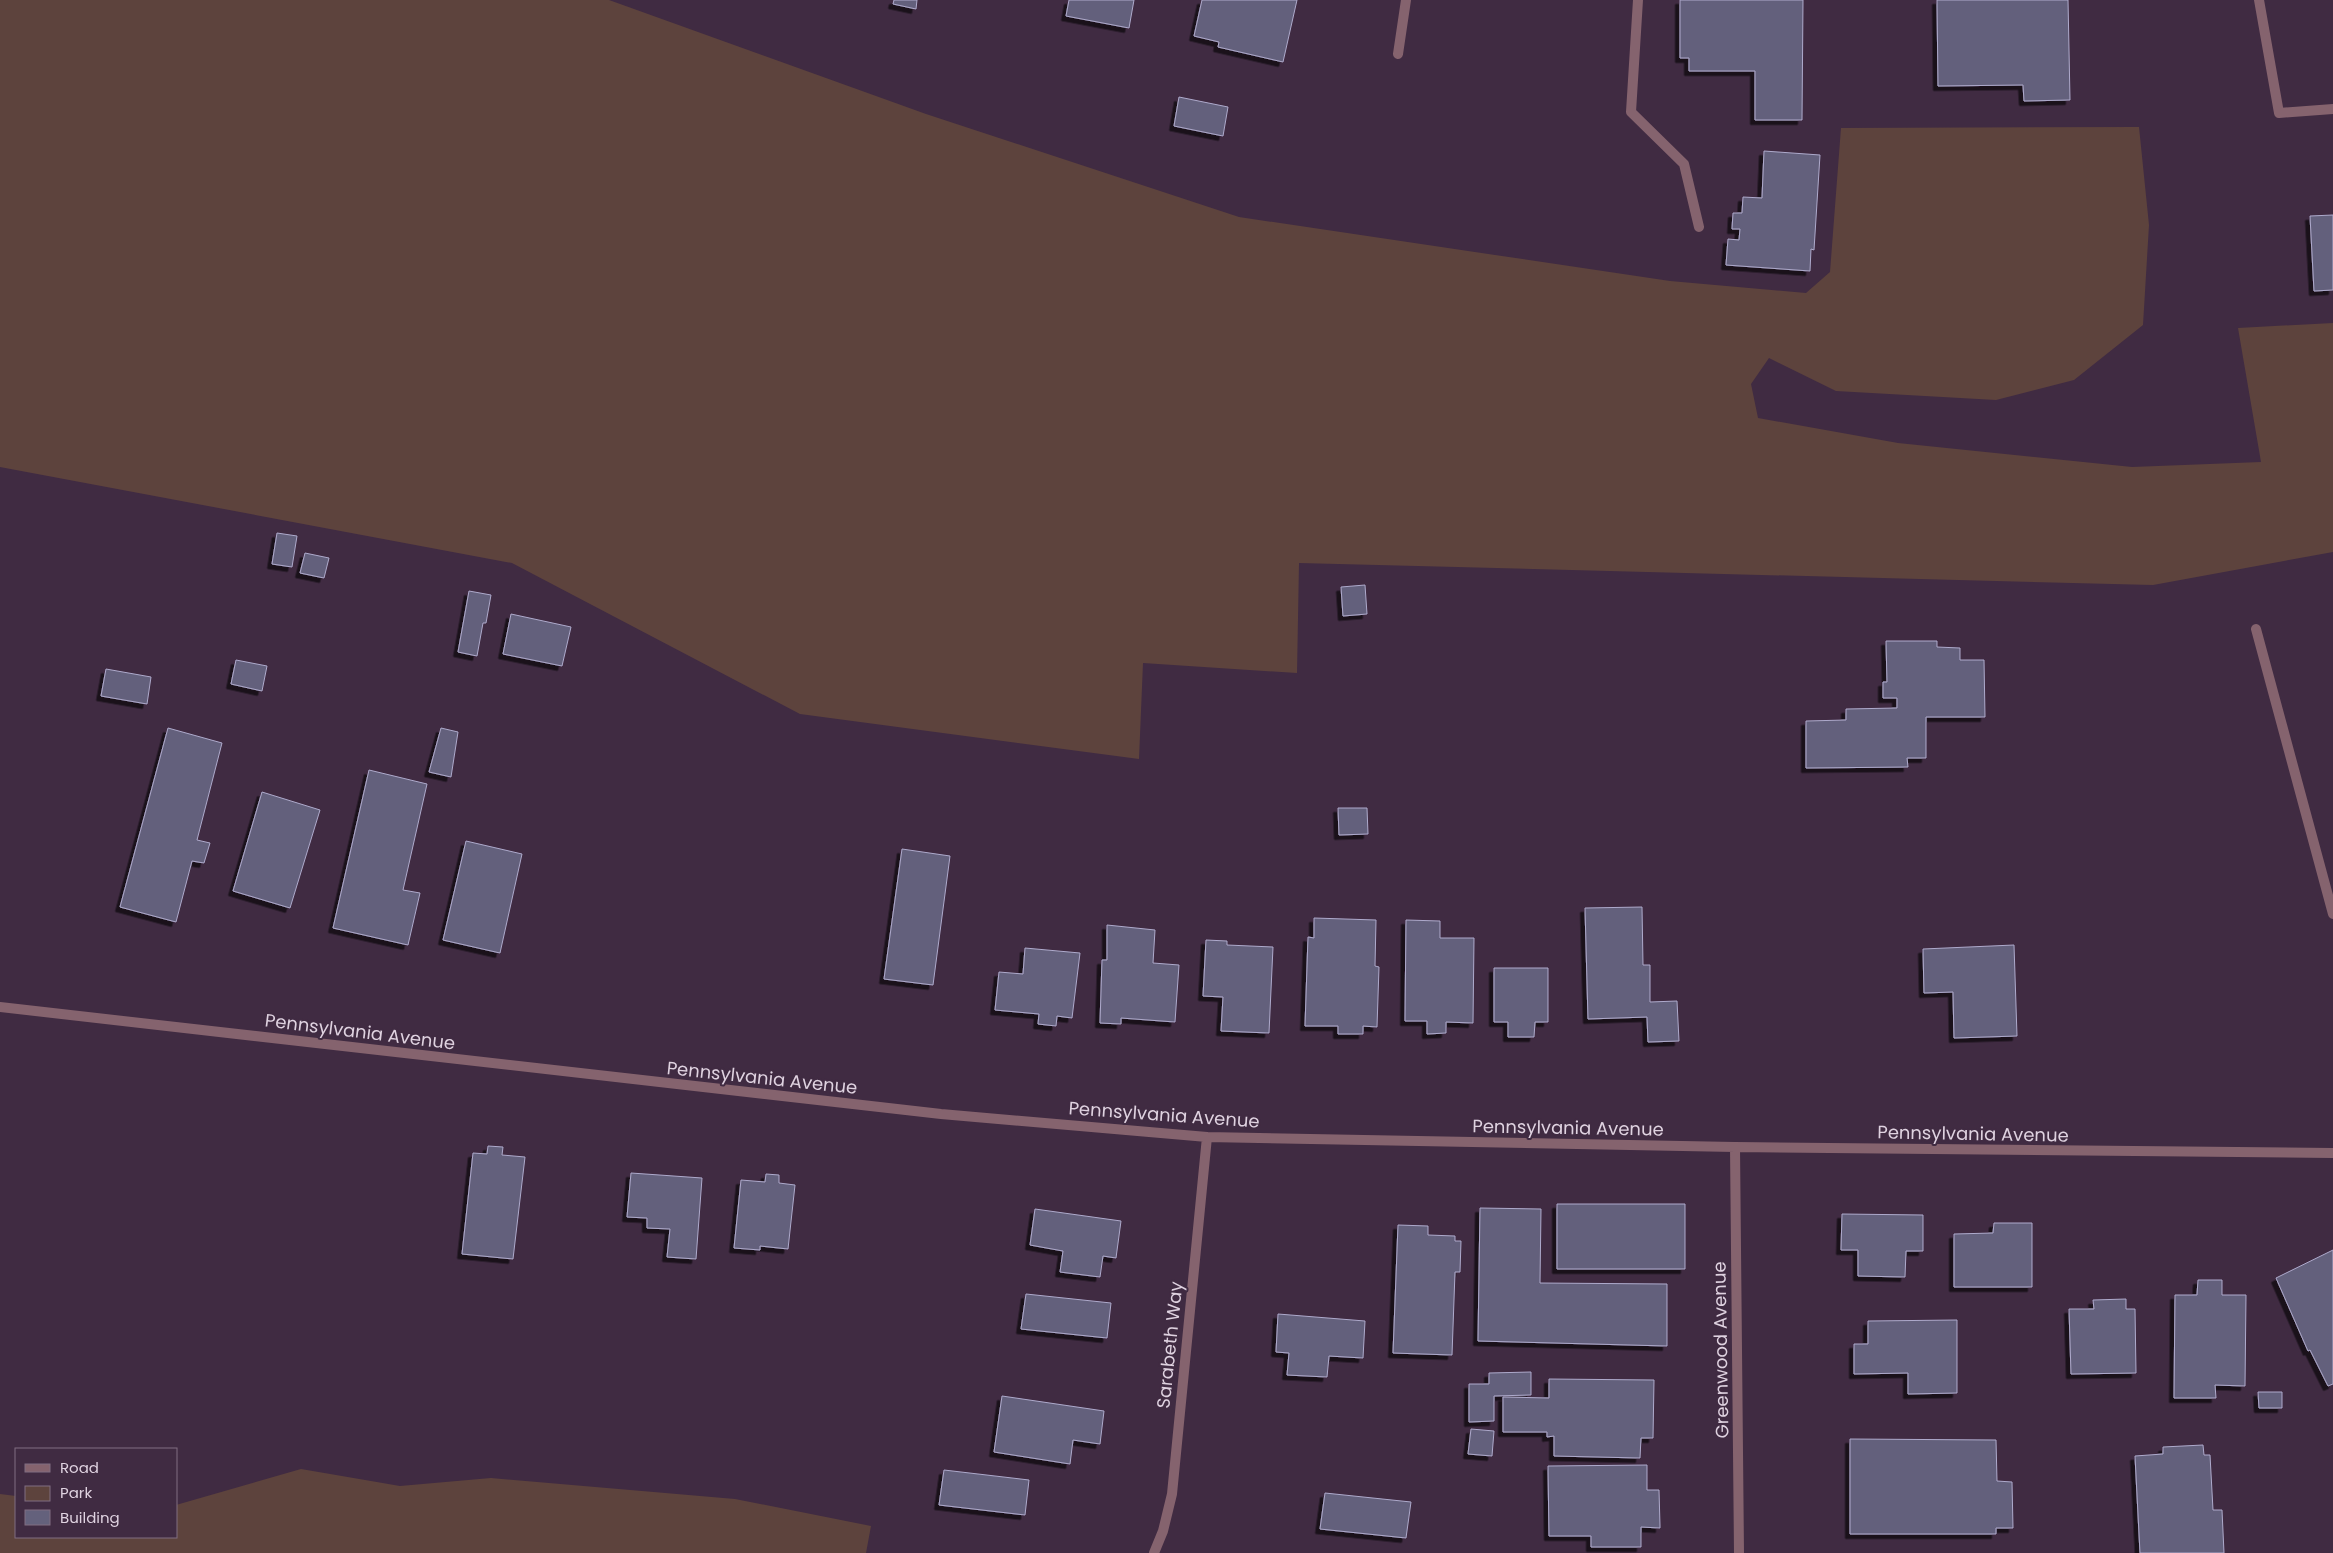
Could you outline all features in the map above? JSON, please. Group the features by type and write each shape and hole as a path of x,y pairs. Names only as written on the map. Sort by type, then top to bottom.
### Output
{"street":[{"path":"1398,54 1406,0"},
{"path":"1638,0 1631,112 1684,164 1699,227"},
{"path":"2259,0 2279,112 2333,109"},
{"path":"2256,630 2333,914"},
{"name":"Pennsylvania Avenue","path":"0,1007 941,1114 1208,1138 1735,1148 2333,1153"},
{"name":"Sarabeth Way","path":"1154,1553 1163,1531 1172,1494 1208,1138"},
{"name":"Greenwood Avenue","path":"1735,1148 1739,1553"}],"green space":[{"path":"0,0 609,0 926,114 1239,217 1670,281 1806,293 1830,272 1841,128 2139,127 2149,225 2143,325 2074,380 1996,400 1836,391 1769,358 1751,384 1758,418 1898,443 2132,467 2261,462 2238,328 2333,323 2333,552 2153,585 1299,563 1297,673 1143,663 1139,759 800,714 512,563 0,467"},
{"path":"301,1469 400,1486 491,1478 735,1499 871,1526 866,1553 0,1553 0,1494 15,1496 15,1538 178,1538 178,1504"}],"building":[{"path":"894,0 917,0 916,9 893,4"},
{"path":"1069,0 1134,0 1129,28 1066,16"},
{"path":"1202,0 1297,0 1283,62 1218,47 1219,42 1194,36"},
{"path":"1680,0 1803,0 1802,120 1755,120 1755,71 1689,71 1689,58 1680,58"},
{"path":"1937,0 2068,0 2070,100 2024,101 2023,85 1938,86"},
{"path":"1179,97 1228,107 1223,136 1174,126"},
{"path":"1764,151 1820,155 1814,250 1811,249 1810,271 1726,265 1728,239 1739,240 1740,229 1732,229 1733,213 1742,213 1743,197 1762,198"},
{"path":"2333,215 2333,290 2314,291 2310,216"},
{"path":"277,533 297,536 292,567 272,564"},
{"path":"305,553 329,558 324,578 300,573"},
{"path":"1365,585 1367,614 1343,616 1341,587"},
{"path":"469,591 491,595 486,623 483,623 477,656 458,652"},
{"path":"511,614 571,627 562,666 503,654"},
{"path":"1886,641 1937,641 1937,647 1960,648 1960,660 1984,660 1985,717 1926,717 1926,758 1907,758 1908,767 1806,768 1806,721 1846,720 1846,709 1897,708 1897,698 1883,698 1883,682 1887,682"},
{"path":"236,660 267,666 262,691 231,684"},
{"path":"106,669 151,677 147,704 101,696"},
{"path":"168,728 222,743 197,840 210,843 204,863 192,861 176,922 120,907"},
{"path":"441,728 458,732 451,777 429,772"},
{"path":"369,770 427,784 403,890 420,893 408,945 333,928"},
{"path":"262,792 320,810 290,908 233,891"},
{"path":"1338,808 1367,808 1368,834 1339,835"},
{"path":"466,841 522,854 500,953 443,940"},
{"path":"902,849 950,856 933,985 884,979"},
{"path":"1642,907 1643,965 1650,965 1650,1002 1677,1001 1679,1041 1648,1042 1647,1017 1588,1019 1585,908"},
{"path":"1314,918 1376,920 1375,966 1379,967 1377,1027 1363,1026 1363,1034 1338,1034 1338,1026 1305,1026 1308,937 1314,938"},
{"path":"1406,920 1440,921 1440,938 1474,938 1473,1023 1446,1022 1446,1033 1427,1034 1427,1021 1405,1021"},
{"path":"1107,925 1155,930 1153,963 1179,965 1175,1022 1121,1018 1121,1024 1100,1023 1102,960 1107,960"},
{"path":"1206,940 1227,941 1227,945 1273,947 1269,1033 1221,1031 1223,997 1203,996"},
{"path":"2014,945 2017,1036 1954,1038 1953,992 1924,993 1923,949"},
{"path":"1025,948 1080,953 1072,1018 1057,1016 1056,1026 1038,1024 1039,1014 995,1010 999,972 1023,974"},
{"path":"1494,968 1548,968 1548,1022 1535,1022 1534,1037 1508,1037 1508,1022 1494,1022"},
{"path":"488,1146 503,1147 502,1155 525,1157 513,1259 462,1254 473,1153 487,1154"},
{"path":"631,1173 702,1178 696,1259 667,1257 670,1229 647,1228 647,1218 627,1217"},
{"path":"766,1174 779,1175 779,1183 795,1185 788,1249 760,1246 760,1250 734,1248 741,1180 765,1182"},
{"path":"1557,1204 1685,1204 1685,1269 1557,1269"},
{"path":"1480,1208 1541,1209 1540,1283 1667,1284 1667,1346 1478,1341"},
{"path":"1035,1209 1121,1221 1116,1258 1103,1256 1100,1277 1060,1272 1063,1251 1030,1245"},
{"path":"1842,1214 1923,1215 1923,1251 1906,1251 1905,1277 1858,1276 1858,1250 1841,1250"},
{"path":"1994,1223 2032,1223 2032,1287 1954,1287 1954,1234 1993,1233"},
{"path":"1398,1225 1428,1226 1428,1235 1455,1236 1455,1241 1461,1241 1460,1272 1455,1272 1452,1355 1393,1353"},
{"path":"2333,1250 2333,1384 2328,1386 2310,1350 2308,1351 2276,1278"},
{"path":"2198,1280 2222,1280 2222,1295 2246,1295 2245,1386 2215,1385 2216,1398 2174,1398 2175,1295 2197,1295"},
{"path":"1026,1294 1111,1303 1107,1338 1021,1329"},
{"path":"2126,1299 2126,1309 2135,1309 2136,1373 2071,1374 2069,1309 2094,1309 2093,1300"},
{"path":"1278,1314 1365,1321 1363,1358 1329,1356 1327,1377 1287,1375 1289,1353 1276,1352"},
{"path":"1957,1320 1957,1393 1908,1394 1908,1373 1854,1374 1854,1344 1868,1344 1868,1321"},
{"path":"1531,1372 1531,1395 1494,1396 1494,1421 1469,1422 1469,1384 1489,1384 1489,1373"},
{"path":"1549,1379 1654,1380 1653,1438 1641,1438 1640,1458 1554,1456 1554,1436 1547,1437 1547,1432 1503,1432 1503,1397 1549,1398"},
{"path":"2258,1392 2282,1392 2282,1408 2259,1408"},
{"path":"1002,1396 1104,1411 1100,1444 1073,1440 1070,1464 994,1452"},
{"path":"1471,1429 1494,1431 1492,1456 1468,1454"},
{"path":"1850,1439 1996,1440 1997,1481 2012,1482 2013,1528 1996,1528 1996,1534 1850,1534"},
{"path":"2203,1445 2204,1455 2210,1455 2213,1510 2222,1510 2224,1553 2140,1553 2135,1456 2163,1454 2163,1447"},
{"path":"1647,1465 1647,1490 1659,1490 1660,1528 1641,1527 1641,1547 1591,1547 1591,1536 1549,1536 1548,1466"},
{"path":"944,1470 1029,1480 1025,1515 939,1505"},
{"path":"1325,1493 1411,1502 1406,1538 1320,1529"}]}
